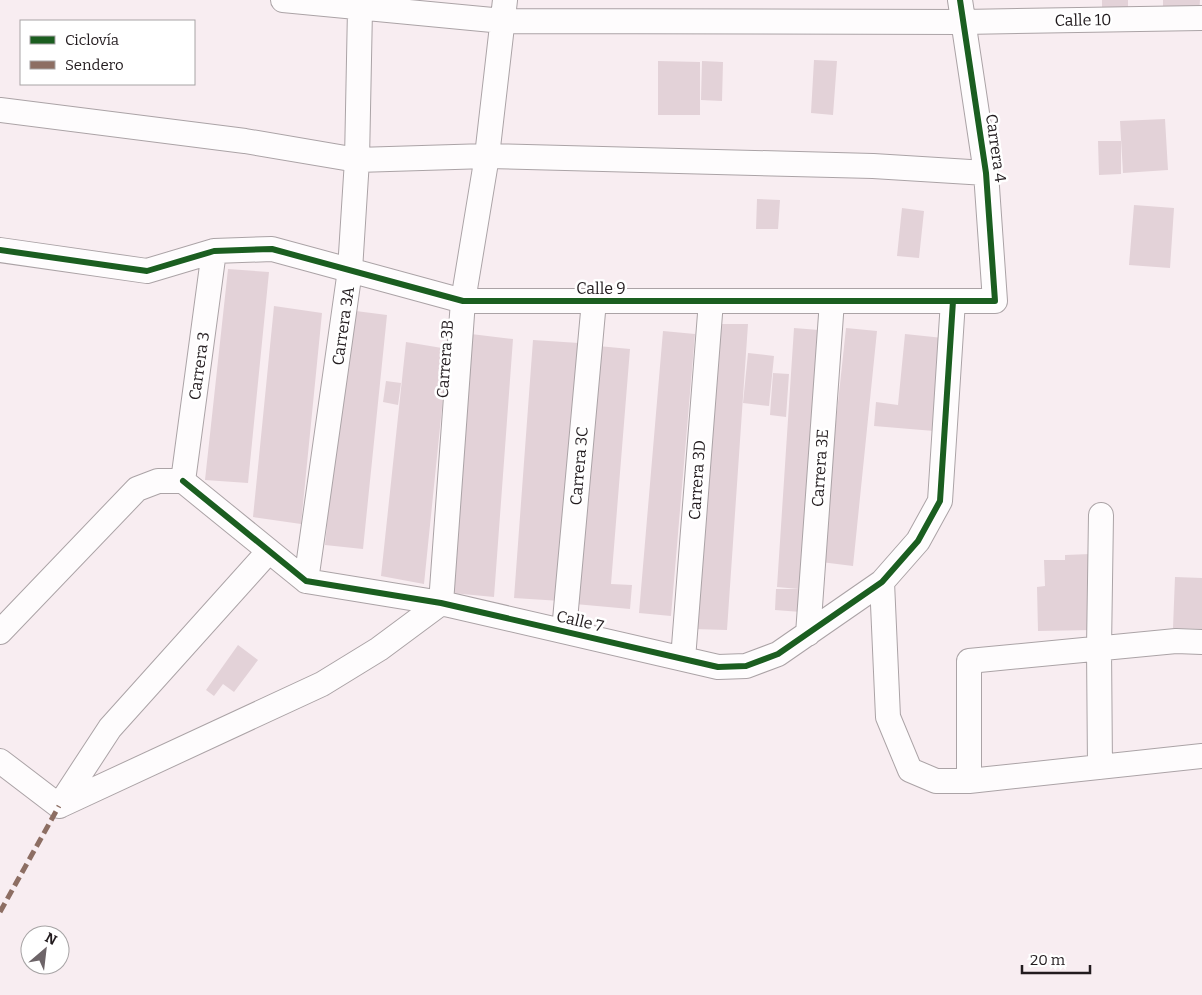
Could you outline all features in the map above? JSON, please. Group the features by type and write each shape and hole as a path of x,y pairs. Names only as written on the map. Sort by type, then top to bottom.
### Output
{"street":[{"name":"Calle 10","path":"282,0 360,8 962,11 1202,18"},
{"name":"Carrera 3A","path":"306,581 350,270 357,160 360,8"},
{"name":"Carrera 3B","path":"441,603 463,301 487,156 504,10"},
{"name":"Carrera 4","path":"962,11 986,173 996,301"},
{"path":"0,110 245,141 357,160 487,156 873,166 986,173"},
{"name":"Calle 9","path":"0,250 147,271 214,251 272,249 463,301 996,301"},
{"name":"Carrera 3","path":"183,481 214,251"},
{"name":"Carrera 3C","path":"564,631 594,301"},
{"name":"Carrera 3D","path":"683,659 711,301"},
{"name":"Carrera 3E","path":"808,634 832,301"},
{"name":"Calle 7","path":"306,581 441,603 718,668 746,666 778,654 882,582 918,541 940,500 953,301"},
{"path":"0,632 137,489 158,481 183,481 306,581"},
{"path":"1100,767 1101,515"},
{"path":"59,806 110,728 269,550"},
{"path":"882,582 888,717 910,770 936,781 969,781 1202,756"},
{"path":"59,806 322,684 379,649 441,603"},
{"path":"969,781 968,661 1176,641 1202,642"},
{"path":"0,760 59,806"}],"building":[{"path":"1102,0 1128,0 1128,17 1102,17"},
{"path":"1163,0 1200,0 1199,13 1163,11"},
{"path":"814,60 837,61 833,115 811,113"},
{"path":"658,61 700,62 700,115 658,115"},
{"path":"702,61 723,62 722,101 701,100"},
{"path":"1165,119 1168,170 1123,173 1120,121"},
{"path":"1098,141 1121,141 1121,174 1099,175"},
{"path":"757,199 780,200 778,229 756,229"},
{"path":"1134,205 1174,208 1170,268 1129,265"},
{"path":"902,208 924,211 919,258 897,256"},
{"path":"228,269 269,272 248,483 205,480"},
{"path":"274,306 322,313 301,524 253,517"},
{"path":"348,310 387,315 363,549 325,545"},
{"path":"713,324 748,324 727,630 693,629"},
{"path":"794,328 819,330 801,612 775,610 776,589 799,589 777,587"},
{"path":"846,328 877,331 853,566 821,562"},
{"path":"663,331 695,334 671,616 639,613"},
{"path":"471,334 513,339 494,597 452,593"},
{"path":"905,334 943,338 934,431 874,426 876,402 898,405"},
{"path":"533,340 579,343 561,601 514,598"},
{"path":"406,342 448,349 424,584 381,576"},
{"path":"598,346 630,349 611,584 632,585 630,609 575,604"},
{"path":"748,353 774,356 769,406 743,403"},
{"path":"773,373 789,374 786,417 770,415"},
{"path":"386,381 401,383 398,405 383,402"},
{"path":"1090,554 1092,630 1038,631 1037,587 1045,586 1044,560 1065,560 1065,555"},
{"path":"1175,577 1202,578 1202,629 1173,628"},
{"path":"238,645 258,660 234,692 223,684 214,696 206,690"}],"marked path":[{"path":"0,912 59,806"}],"cycle path":[{"path":"0,250 147,271 214,251 272,249 463,301 995,301 986,173 960,0"},
{"path":"183,481 306,581 441,603 718,667 746,666 778,654 882,582 918,541 940,501 953,301"}]}
